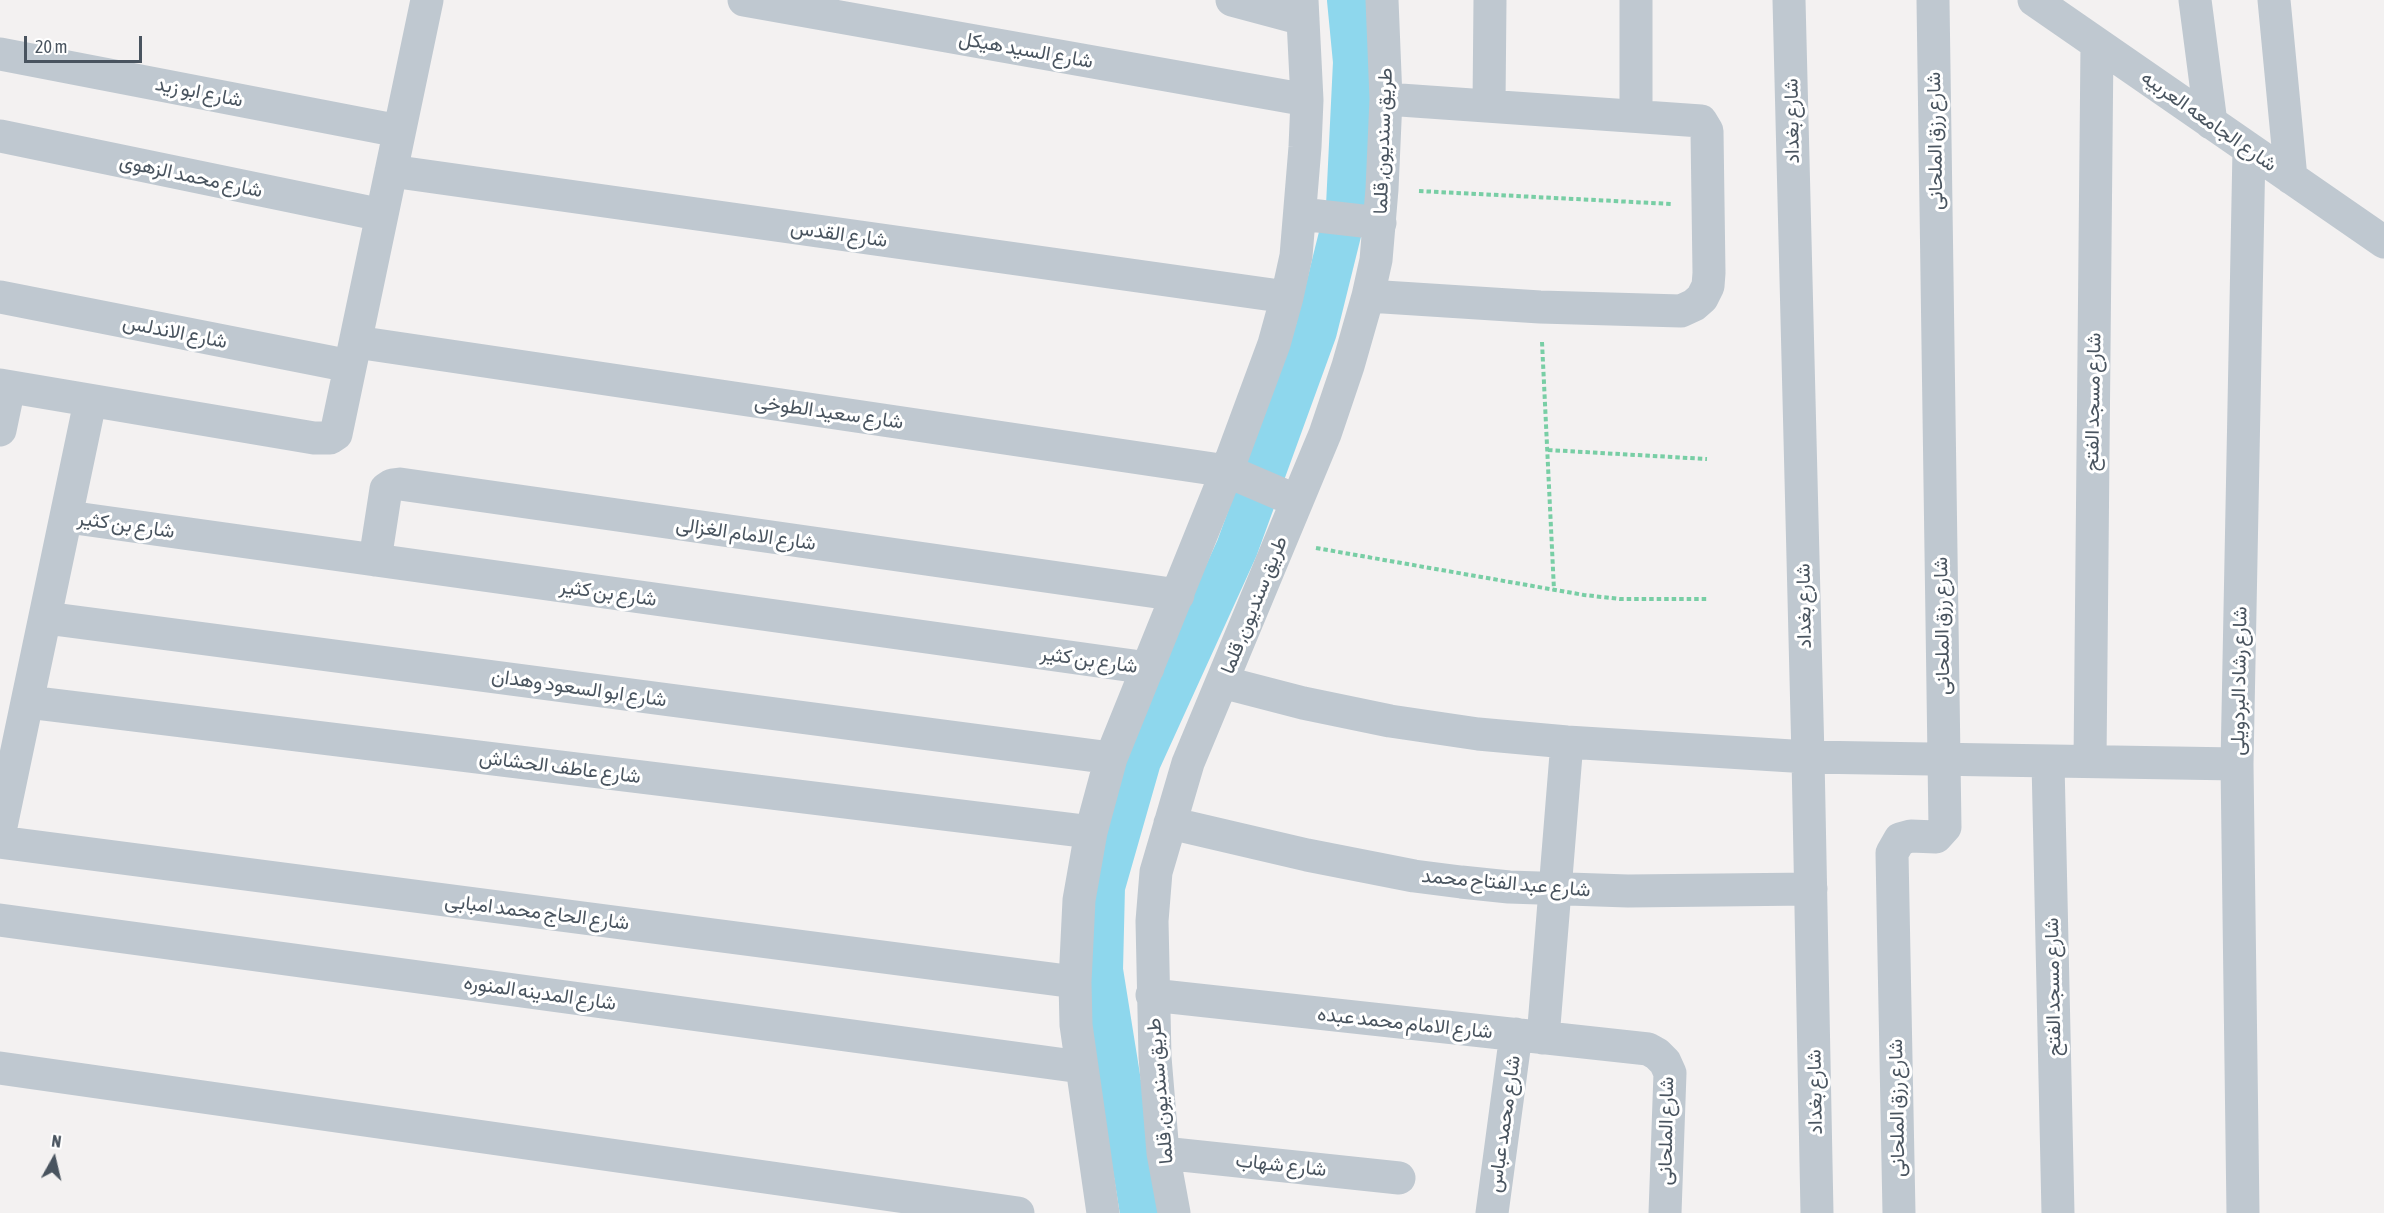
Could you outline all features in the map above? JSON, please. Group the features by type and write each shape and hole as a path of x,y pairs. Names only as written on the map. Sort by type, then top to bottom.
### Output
{"street":[{"path":"0,430 4,386 90,402 326,439 334,436 338,430 427,0"},
{"name":"شارع السيد هيكل","path":"744,0 814,6 1307,100"},
{"path":"1103,1213 1081,1067 1075,982 1079,900 1091,832 1112,758 1227,471 1274,344 1296,256 1301,214 1307,100 1302,9 1232,0"},
{"name":"طريق سنديون, قلما","path":"1174,1213 1164,1152 1152,995 1152,921 1156,872 1188,763 1325,434 1368,296 1376,260 1382,189 1386,99 1382,0"},
{"path":"1489,105 1490,0"},
{"path":"1636,0 1636,115"},
{"name":"شارع بغداد","path":"1789,0 1817,1213"},
{"name":"شارع رزق الملحانى","path":"1899,1213 1892,853 1900,839 1911,836 1936,837 1942,831 1945,822 1933,0"},
{"name":"شارع الجامعه العربيه","path":"2034,0 2384,242"},
{"path":"2195,0 2211,123"},
{"path":"2274,0 2292,178"},
{"name":"شارع مسجد الفتح","path":"2090,761 2097,44"},
{"name":"شارع ابو زيد","path":"0,54 399,131"},
{"path":"1368,296 1540,308 1667,312 1681,311 1694,305 1702,298 1708,286 1709,206 1707,131 1704,123 1696,119 1386,99"},
{"name":"شارع محمد الزهوى","path":"0,136 382,215"},
{"name":"شارع رشاد البردويلى","path":"2243,1213 2237,764 2249,149"},
{"name":"شارع القدس","path":"391,171 1287,297"},
{"path":"1301,214 1380,223"},
{"name":"شارع الاندلس","path":"0,297 353,354"},
{"name":"شارع سعيد الطوخى","path":"353,354 1227,471 1297,501"},
{"path":"0,831 68,517 90,402"},
{"name":"شارع الامام الغزالى","path":"375,560 385,492 392,485 400,484 1178,595"},
{"name":"شارع بن كثير","path":"68,517 1148,668"},
{"name":"شارع ابو السعود وهدان","path":"46,618 1112,758"},
{"path":"1222,682 1303,703 1390,721 1478,734 1567,742 1808,757 2237,764"},
{"name":"شارع عاطف الحشاش","path":"28,702 1091,832"},
{"name":"شارع محمد عباس","path":"1492,1213 1530,1036 1556,889 1567,742"},
{"name":"شارع مسجد الفتح","path":"2048,762 2058,1213"},
{"name":"شارع عبد الفتاح محمد","path":"1170,823 1307,855 1414,876 1509,887 1628,891 1811,889"},
{"name":"شارع الحاج محمد امبابى","path":"0,842 1075,982"},
{"name":"شارع المدينه المنوره","path":"0,920 1081,1067"},
{"name":"شارع الامام محمد عبده","path":"1152,995 1648,1049 1657,1054"},
{"name":"شارع الملحانى","path":"1657,1054 1665,1062 1670,1073 1665,1213"},
{"path":"0,1068 1018,1213"},
{"name":"شارع شهاب","path":"1164,1152 1399,1178"}],"path":[{"path":"1382,189 1709,206"},
{"path":"1540,308 1554,590"},
{"path":"1548,450 1707,459"},
{"path":"1280,541 1554,590 1620,599 1709,599"}],"waterway":[{"path":"1141,1213 1102,970 1104,887 1140,761 1237,548 1316,331 1347,206 1354,62 1348,0"}]}
